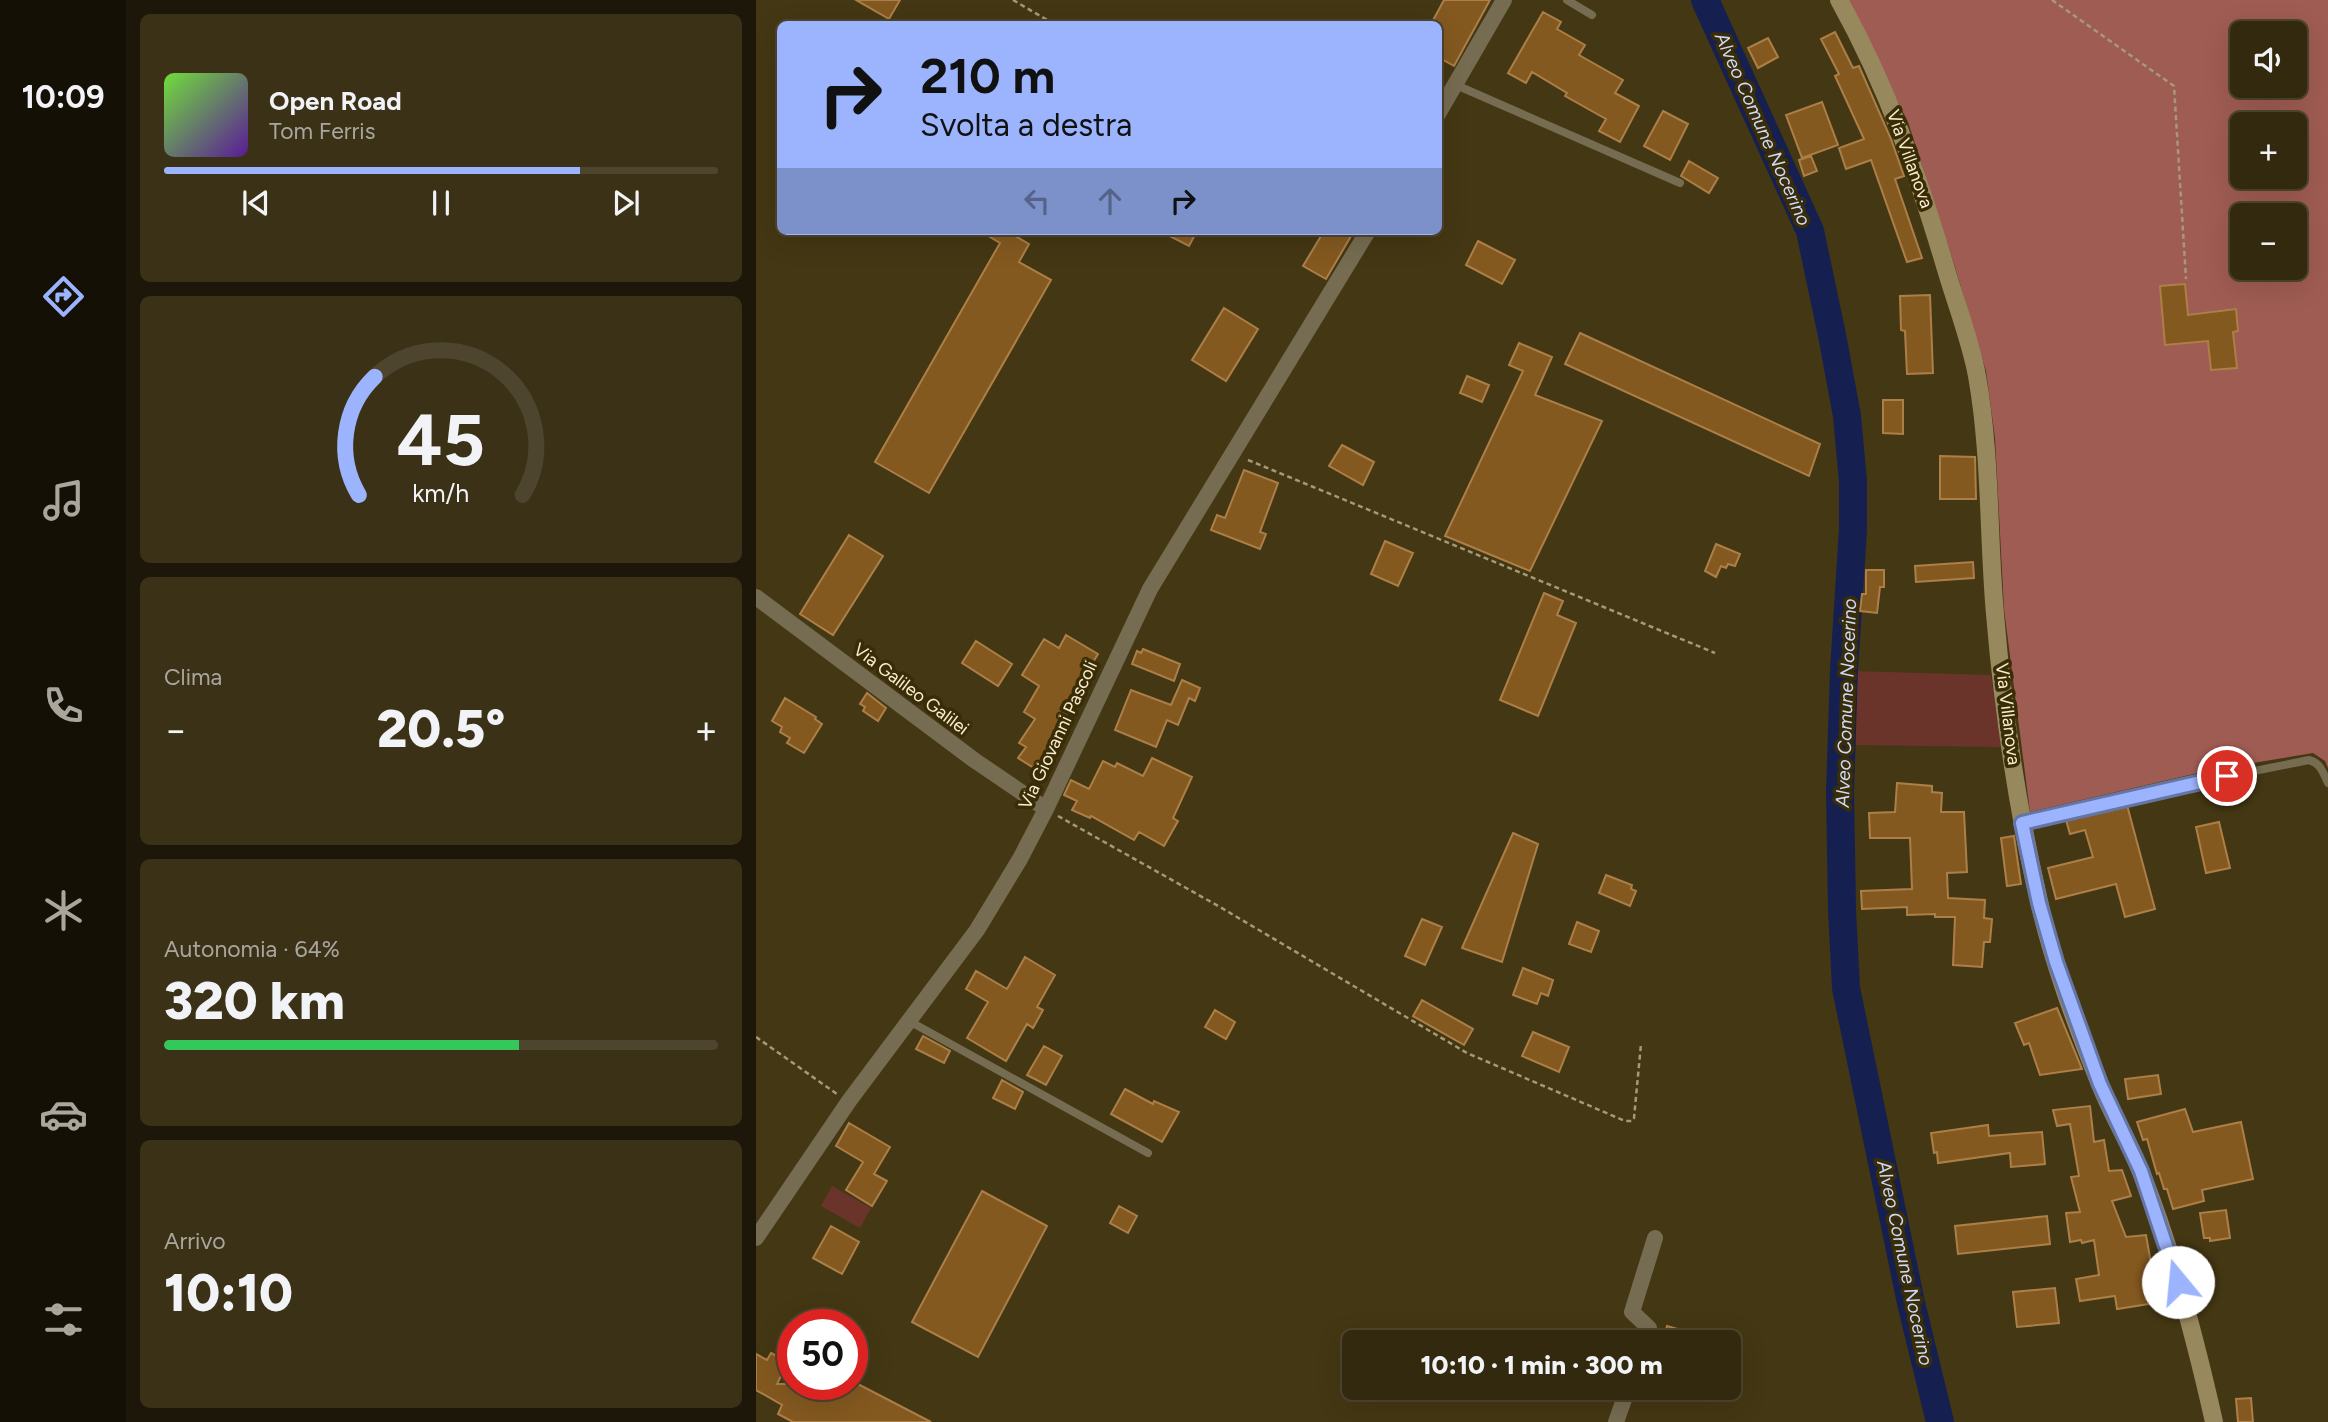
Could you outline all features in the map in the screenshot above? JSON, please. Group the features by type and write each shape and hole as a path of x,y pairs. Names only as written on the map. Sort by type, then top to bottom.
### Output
{"main road":[{"name":"Via Villanova","path":"1839,0 1894,112 1918,175 1977,373 1986,439 1995,612 2022,823 2039,903 2056,962 2100,1084 2141,1171 2171,1258 2199,1353 2214,1422"}],"street":[{"path":"1442,108 1504,0"},
{"name":"Via Giovanni Pascoli","path":"756,1238 849,1101 977,930 1020,859 1046,809 1150,589 1366,235"},
{"name":"Via Galileo Galilei","path":"756,597 974,760 1046,809"},
{"path":"1648,1330 1632,1312 1655,1238"},
{"path":"1616,1422 1624,1400"}],"lane":[{"path":"1567,0 1591,15"},
{"path":"1456,85 1680,183"},
{"path":"2022,823 2309,760 2316,762 2321,768 2328,783"},
{"path":"909,1021 1148,1153"}],"path":[{"path":"1013,0 1049,21"},
{"path":"2052,0 2174,86 2186,279"},
{"path":"1232,453 1715,653"},
{"path":"1046,809 1220,907 1467,1053 1625,1121 1632,1121 1634,1118 1641,1044"},
{"path":"756,1037 849,1101"}],"shaded area":[{"path":"1846,0 2328,0 2328,768 2325,761 2313,753 2211,770 2030,812 2004,609 1995,438 1986,371 1908,122"},
{"path":"1853,671 1991,675 2001,747 1849,745"},
{"path":"832,1186 871,1208 860,1228 821,1206"}],"building":[{"path":"856,0 900,0 889,19"},
{"path":"1444,0 1490,0 1454,66 1442,59 1442,21 1433,21"},
{"path":"1543,12 1561,22 1557,29 1585,45 1579,55 1623,80 1615,93 1639,106 1620,142 1599,131 1606,119 1565,96 1567,93 1532,72 1526,83 1508,73"},
{"path":"1835,32 1853,68 1859,66 1891,139 1904,176 1895,179 1922,258 1907,262 1871,160 1846,169 1839,148 1864,139 1835,76 1839,74 1821,39"},
{"path":"1768,38 1778,57 1758,68 1748,48"},
{"path":"1822,102 1838,145 1802,158 1786,115"},
{"path":"1663,111 1688,124 1670,160 1644,146"},
{"path":"1811,156 1817,171 1804,176 1799,160"},
{"path":"1689,161 1718,178 1709,193 1681,176"},
{"path":"987,235 1014,235 1029,244 1019,262 1051,280 929,493 875,462 1000,243"},
{"path":"1168,235 1195,235 1189,246"},
{"path":"1322,235 1352,235 1326,279 1303,266"},
{"path":"1478,241 1515,260 1502,284 1466,265"},
{"path":"2185,284 2188,315 2236,309 2238,331 2233,332 2237,368 2211,370 2208,341 2165,345 2160,286"},
{"path":"1930,295 1933,373 1907,374 1900,296"},
{"path":"1224,308 1258,329 1226,381 1192,360"},
{"path":"1580,333 1820,444 1809,476 1565,364"},
{"path":"1519,343 1552,357 1535,395 1602,421 1530,571 1445,536 1523,371 1509,365"},
{"path":"1467,376 1489,385 1482,402 1460,393"},
{"path":"1883,400 1903,400 1903,434 1883,433"},
{"path":"1342,445 1374,462 1363,485 1329,466"},
{"path":"1940,456 1975,457 1976,499 1940,499"},
{"path":"1244,470 1278,483 1260,532 1266,534 1260,549 1211,530 1217,515 1225,518"},
{"path":"849,535 883,556 833,635 800,614"},
{"path":"1385,541 1413,553 1398,586 1371,574"},
{"path":"1716,544 1740,554 1735,566 1721,566 1716,577 1705,571"},
{"path":"1973,562 1974,578 1916,582 1915,566"},
{"path":"1866,570 1884,570 1884,587 1880,587 1877,613 1860,611 1862,594 1866,594"},
{"path":"1544,593 1563,601 1557,615 1576,623 1538,716 1500,700"},
{"path":"1066,635 1098,654 1068,703 1072,706 1056,731 1060,735 1037,770 1018,758 1026,747 1019,743 1035,719 1024,712 1039,686 1022,675 1044,639 1059,648"},
{"path":"976,641 1012,664 998,686 962,663"},
{"path":"1143,649 1180,664 1174,681 1132,664 1137,651 1141,653"},
{"path":"1182,680 1200,688 1195,701 1189,698 1178,725 1167,720 1156,747 1115,730 1131,690 1171,705"},
{"path":"867,693 886,708 878,721 863,711 865,707 860,704"},
{"path":"785,698 816,717 822,724 804,753 787,743 790,738 780,732 782,727 772,721"},
{"path":"1152,758 1192,777 1173,818 1178,821 1164,846 1139,832 1134,840 1091,816 1090,818 1072,810 1077,801 1064,795 1071,780 1089,789 1103,761 1115,767 1117,763 1143,776"},
{"path":"1897,783 1932,786 1932,792 1942,793 1941,812 1964,812 1967,872 1947,873 1948,898 1985,900 1984,918 1992,919 1990,942 1984,942 1982,967 1953,965 1955,917 1935,917 1935,914 1907,915 1907,907 1862,909 1861,891 1912,889 1910,838 1870,838 1869,813 1895,812"},
{"path":"2127,805 2155,909 2125,917 2116,884 2056,899 2048,868 2093,857 2085,830 2070,834 2066,820"},
{"path":"2219,822 2230,868 2206,873 2196,827"},
{"path":"1513,833 1538,844 1502,962 1462,948"},
{"path":"2014,836 2021,884 2007,886 2001,838"},
{"path":"1606,875 1632,885 1631,889 1636,891 1630,906 1599,893"},
{"path":"1422,919 1442,927 1425,965 1405,956"},
{"path":"1577,922 1599,931 1591,952 1569,944"},
{"path":"1025,957 1055,975 1037,1007 1043,1010 1033,1028 1027,1024 1006,1061 967,1038 988,1002 966,989 976,971 1007,989"},
{"path":"1523,968 1553,980 1548,996 1541,993 1537,1004 1513,995"},
{"path":"1422,1000 1473,1029 1464,1045 1413,1016"},
{"path":"2057,1008 2082,1069 2040,1075 2029,1043 2024,1045 2015,1023"},
{"path":"1215,1010 1235,1022 1226,1039 1205,1027"},
{"path":"1533,1032 1569,1047 1559,1072 1522,1056"},
{"path":"923,1036 950,1051 944,1063 916,1049"},
{"path":"1044,1046 1062,1056 1046,1085 1027,1075"},
{"path":"2158,1075 2161,1094 2128,1099 2125,1079"},
{"path":"1002,1080 1023,1092 1015,1109 993,1098"},
{"path":"1125,1089 1153,1104 1154,1101 1179,1112 1162,1142 1111,1114"},
{"path":"2090,1106 2094,1142 2104,1140 2109,1171 2122,1170 2131,1196 2112,1201 2126,1237 2146,1235 2152,1269 2162,1268 2168,1301 2117,1309 2115,1296 2080,1301 2076,1279 2099,1275 2094,1240 2070,1242 2066,1213 2080,1212 2071,1177 2079,1176 2070,1124 2057,1126 2053,1110"},
{"path":"2185,1109 2193,1132 2241,1122 2253,1179 2202,1190 2204,1201 2173,1209 2167,1189 2164,1189 2159,1173 2157,1174 2147,1139 2143,1140 2137,1122"},
{"path":"849,1123 890,1147 874,1174 887,1181 872,1206 846,1190 863,1162 836,1146"},
{"path":"1988,1125 1989,1136 2042,1132 2045,1164 2011,1167 2010,1153 1938,1163 1931,1133"},
{"path":"982,1191 1047,1226 978,1357 912,1322"},
{"path":"1119,1206 1137,1216 1128,1233 1110,1223"},
{"path":"2226,1210 2230,1238 2210,1241 2210,1238 2204,1238 2200,1213"},
{"path":"2047,1216 2050,1244 1958,1254 1955,1226"},
{"path":"831,1226 859,1242 842,1274 813,1258"},
{"path":"2055,1288 2059,1323 2017,1327 2013,1292"},
{"path":"771,1353 777,1356 777,1400 868,1400 868,1389 931,1422 793,1422 778,1414 782,1405 756,1390 756,1354 767,1360"},
{"path":"2251,1398 2253,1422 2238,1422 2236,1399"}],"waterway":[{"name":"Alveo Comune Nocerino","path":"1705,0 1810,231 1847,416 1853,481 1853,529 1840,791 1846,988 1911,1303 1940,1422"}],"route":[{"path":"2178,1282 2141,1171 2100,1084 2056,962 2039,903 2022,823 2227,776"}]}
